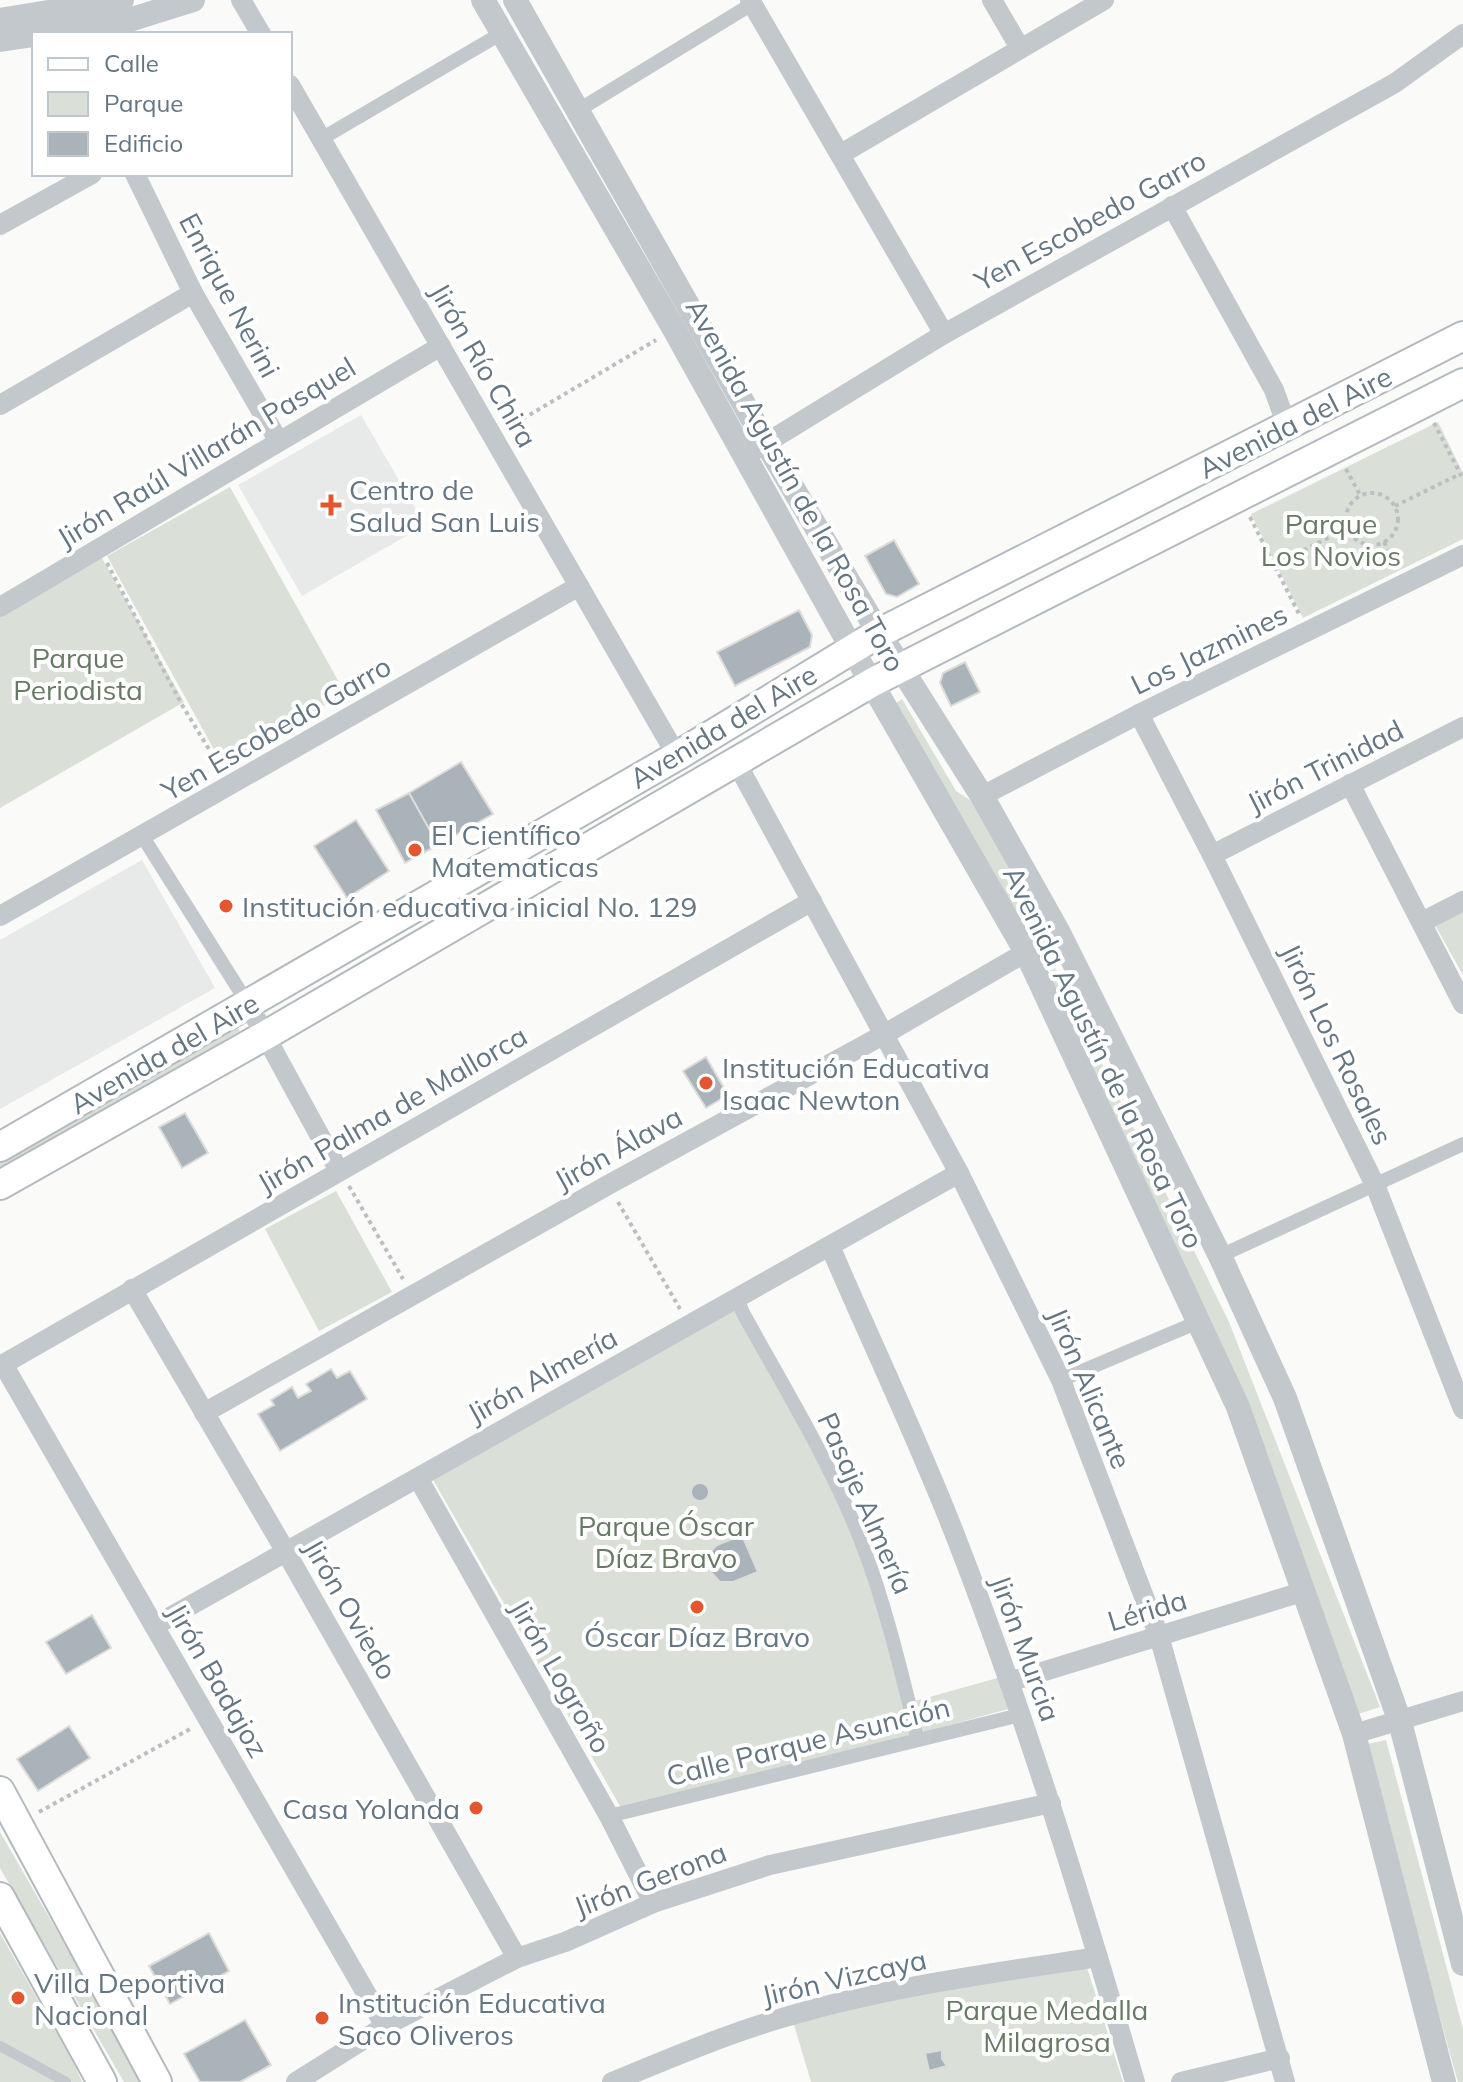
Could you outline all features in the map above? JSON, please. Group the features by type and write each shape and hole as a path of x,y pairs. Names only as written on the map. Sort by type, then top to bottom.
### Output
{"main road":[{"name":"Avenida del Aire","path":"0,1147 677,756 879,633 1463,336"},
{"name":"Avenida del Aire","path":"0,1185 266,1035 862,688 1239,497 1331,461 1463,383"},
{"path":"1293,423 1299,445 1331,461"},
{"path":"0,1791 157,2082"},
{"path":"0,1897 102,2082"}],"street":[{"path":"0,20 108,13 152,15 193,0"},
{"path":"241,0 260,32"},
{"name":"Avenida Agustín de la Rosa Toro","path":"483,0 674,329 879,633 982,796 1059,933 1220,1256 1285,1398 1400,1722 1463,1964"},
{"name":"Avenida Agustín de la Rosa Toro","path":"515,0 756,449 852,649 862,688 1026,952 1238,1407 1354,1734 1444,2082"},
{"path":"992,0 1020,48"},
{"path":"841,154 1104,0"},
{"path":"577,111 751,2 944,334"},
{"path":"49,32 108,13"},
{"path":"321,139 502,33"},
{"name":"Yen Escobedo Garro","path":"756,449 944,334 1395,83 1463,34"},
{"path":"0,40 32,35"},
{"name":"Jirón Río Chira","path":"292,88 677,756"},
{"path":"0,225 88,176"},
{"name":"Enrique Nerini","path":"136,176 193,293 278,440"},
{"path":"1172,206 1293,423"},
{"path":"0,405 193,293"},
{"name":"Jirón Raúl Villarán Pasquel","path":"0,607 441,346"},
{"name":"Los Jazmines","path":"982,796 1139,714 1463,555"},
{"name":"Yen Escobedo Garro","path":"0,916 579,586"},
{"name":"Jirón Los Rosales","path":"1139,714 1375,1185 1463,1409"},
{"name":"Jirón Trinidad","path":"1212,855 1463,727"},
{"name":"Jirón Alicante","path":"735,760 959,1173 1061,1380 1159,1636 1285,2082"},
{"path":"1350,784 1463,1004"},
{"path":"143,837 248,1004 339,1171"},
{"name":"Jirón Palma de Mallorca","path":"2,1365 812,901"},
{"path":"1422,922 1463,901"},
{"name":"Jirón Álava","path":"204,1413 608,1185 883,1035 1059,933"},
{"path":"1220,1256 1463,1144"},
{"name":"Jirón Almería","path":"154,1626 959,1173"},
{"name":"Jirón Murcia","path":"830,1246 903,1406 956,1536 1051,1803 1135,2082"},
{"name":"Jirón Oviedo","path":"132,1289 517,1958"},
{"name":"Pasaje Almería","path":"737,1298 808,1429 862,1544 887,1615 918,1740"},
{"path":"1061,1380 1198,1322"},
{"name":"Jirón Badajoz","path":"2,1365 385,2026"},
{"name":"Jirón Logroño","path":"418,1478 609,1816 653,1903"},
{"name":"Lérida","path":"1009,1682 1302,1592"},
{"path":"1354,1734 1463,1701"},
{"name":"Calle Parque Asunción","path":"609,1816 1020,1715"},
{"name":"Jirón Gerona","path":"296,2082 385,2026 517,1958 565,1942 653,1903 770,1865 1051,1803"},
{"name":"Jirón Vizcaya","path":"612,2082 710,2041 832,2005 972,1976 1098,1957"},
{"path":"1181,2082 1280,2058"}],"lane":[{"path":"0,2046 66,2082"}],"path":[{"path":"493,436 674,329"},
{"path":"1395,506 1462,476 1432,421"},
{"path":"1331,461 1360,495"},
{"path":"1360,495 1383,495 1395,506 1398,525 1384,542 1363,543 1347,528 1349,506 1360,495"},
{"path":"1239,497 1308,631"},
{"path":"1274,565 1347,528"},
{"path":"1384,542 1399,572"},
{"path":"99,547 182,705 231,786"},
{"path":"339,1171 412,1295"},
{"path":"608,1185 689,1325"},
{"path":"19,1823 208,1719"}],"shaded area":[{"name":"Centro de Salud San Luis","path":"361,415 425,525 302,596 238,485"},
{"path":"142,860 215,988 0,1109 0,940"}],"green space":[{"name":"Parque Los Novios","path":"1438,422 1463,473 1463,539 1303,618 1251,514"},
{"path":"230,487 345,693 222,764 107,556"},
{"name":"Parque Periodista","path":"102,558 184,702 0,808 0,617"},
{"path":"902,699 956,791 973,802 1031,909 1015,918 895,704"},
{"path":"1463,912 1463,975 1435,925"},
{"path":"1055,968 1229,1322 1380,1707 1352,1716 1232,1380 1043,976"},
{"path":"230,1016 240,1031 0,1172 0,1149"},
{"path":"336,1191 392,1292 319,1331 265,1229"},
{"name":"Parque Óscar Díaz Bravo","path":"733,1300 845,1514 880,1614 912,1736 620,1806 428,1471"},
{"path":"1001,1677 1012,1708 924,1732 915,1701"},
{"path":"1386,1740 1463,2029 1463,2082 1458,2082 1363,1745"},
{"path":"0,1832 144,2082 124,2082 0,1868"},
{"name":"Villa Deportiva Nacional","path":"0,1933 73,2062 82,2082 0,2082"},
{"name":"Parque Medalla Milagrosa","path":"1085,1961 1123,2082 811,2082 792,2018"}],"building":[{"path":"894,540 919,584 897,597 886,594 865,556"},
{"path":"799,610 812,635 810,647 735,686 717,652"},
{"path":"965,662 980,692 951,706 940,683 943,673"},
{"path":"461,762 493,814 438,845 409,793"},
{"path":"409,793 438,845 405,863 376,810"},
{"path":"356,820 389,871 347,898 314,846"},
{"name":"Institución Educativa Isaac Newton","path":"706,1057 728,1095 706,1108 683,1071"},
{"path":"185,1113 208,1153 182,1168 159,1127"},
{"path":"331,1369 337,1378 350,1371 367,1399 280,1451 258,1414 274,1405 271,1400 292,1387 298,1398 311,1391 306,1384"},
{"path":"700,1483 709,1492 700,1501 691,1492"},
{"path":"742,1535 758,1572 733,1582 720,1582 707,1568 708,1554 717,1545"},
{"path":"92,1615 111,1648 66,1674 46,1642"},
{"path":"69,1726 90,1758 38,1791 17,1759"},
{"path":"209,1933 229,1971 170,2004 149,1966"},
{"path":"245,2020 271,2065 240,2082 200,2082 184,2054"},
{"path":"942,2050 942,2059 947,2066 929,2071 925,2053"}],"place":[{"name":"Centro de Salud San Luis","path":"331,505"},
{"name":"El Científico Matematicas","path":"415,850"},
{"name":"Institución educativa inicial No. 129","path":"226,906"},
{"name":"Institución Educativa Isaac Newton","path":"706,1083"},
{"name":"Óscar Díaz Bravo","path":"697,1607"},
{"name":"Casa Yolanda","path":"476,1808"},
{"name":"Villa Deportiva Nacional","path":"18,1998"},
{"name":"Institución Educativa Saco Oliveros","path":"322,2018"}]}
